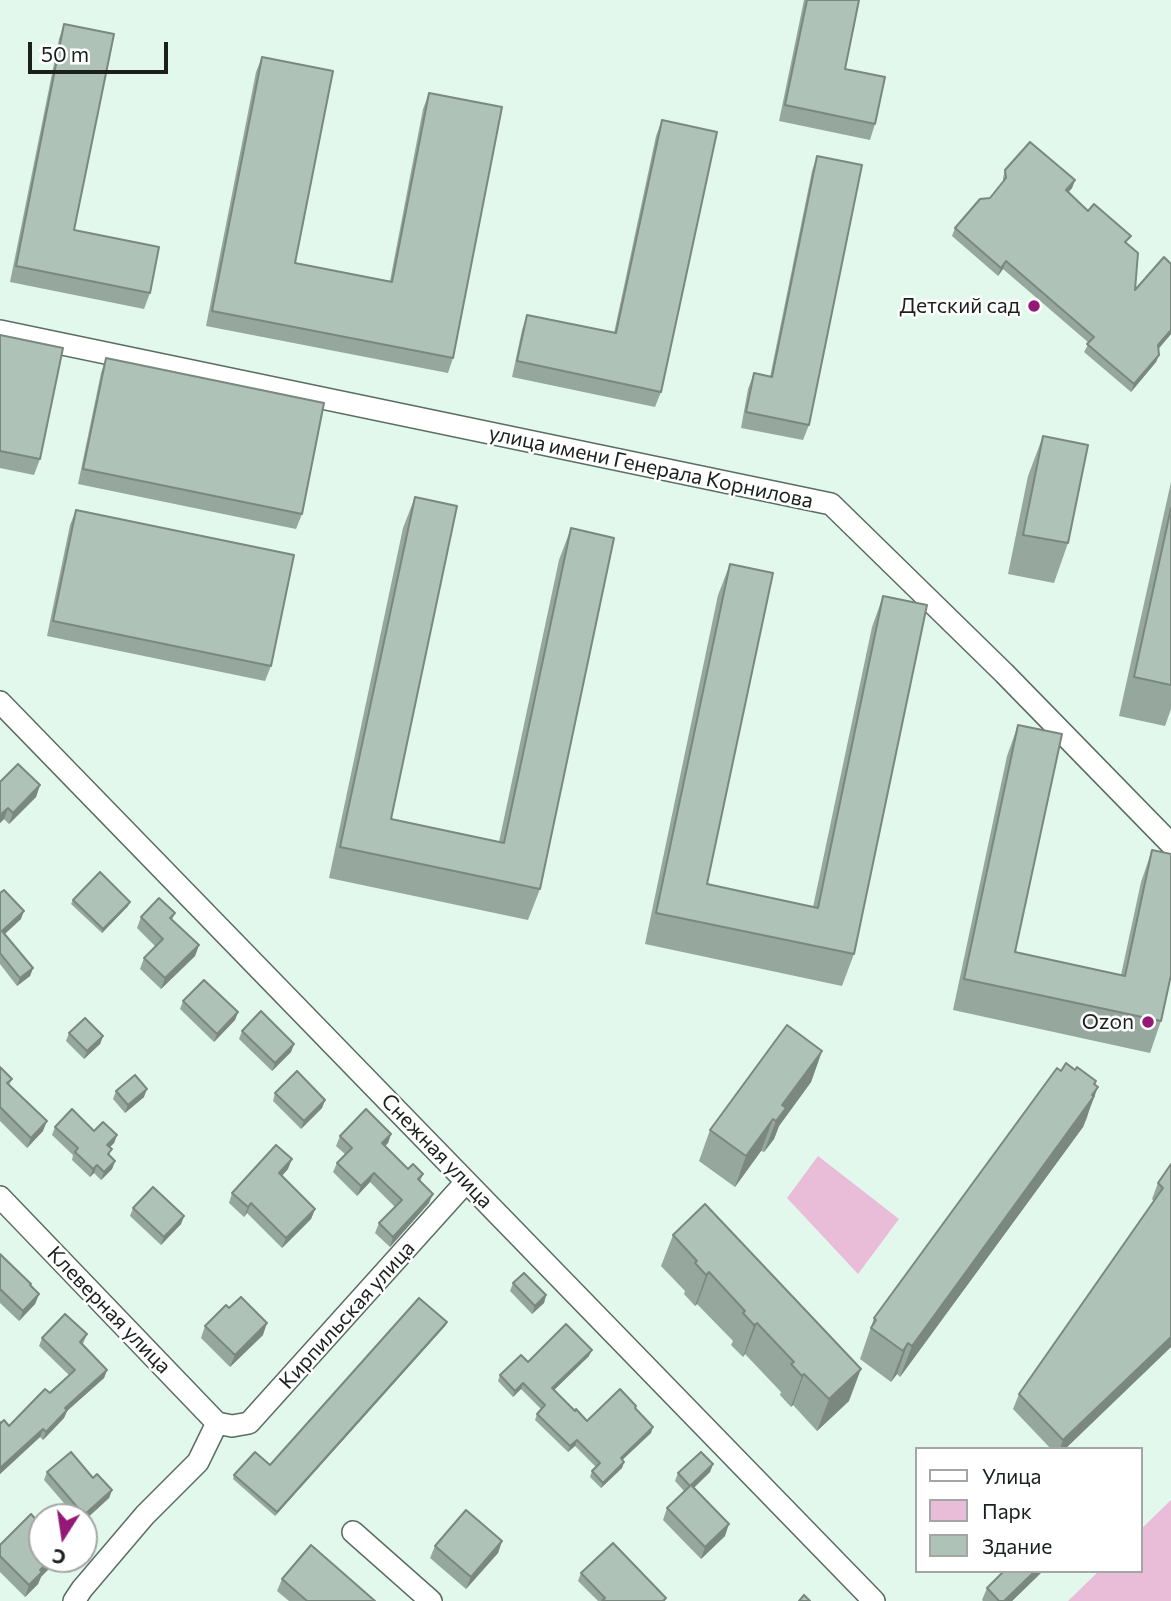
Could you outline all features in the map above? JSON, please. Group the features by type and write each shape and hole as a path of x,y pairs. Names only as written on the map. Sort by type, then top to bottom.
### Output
{"street":[{"name":"улица имени Генерала Корнилова","path":"0,331 831,504 1004,673 1171,844"},
{"name":"Снежная улица","path":"0,702 874,1601"},
{"name":"Кирпильская улица","path":"217,1423 232,1426 249,1423 466,1182"},
{"name":"Клеверная улица","path":"0,1197 217,1423"},
{"path":"74,1601 145,1515 198,1462 217,1423"},
{"path":"353,1532 431,1601"}],"green space":[{"path":"818,1156 899,1219 858,1274 787,1198"},
{"path":"1171,1500 1171,1601 1068,1601 1097,1573 1143,1573 1143,1527"}],"building":[{"path":"807,0 859,0 845,69 885,77 875,124 785,105"},
{"path":"64,24 114,34 74,230 159,247 150,293 16,266"},
{"path":"262,57 333,71 295,263 392,282 429,93 502,107 453,358 212,311"},
{"path":"662,120 717,132 661,392 517,361 527,315 616,333"},
{"path":"1030,142 1075,180 1066,190 1088,211 1094,204 1131,236 1125,242 1138,253 1135,290 1164,257 1171,264 1171,330 1158,345 1159,355 1134,384 1087,344 1094,337 1006,261 1001,268 955,228 980,199 990,198 1006,178 1005,170"},
{"path":"817,156 862,165 809,425 746,412 754,373 772,377"},
{"path":"0,335 63,348 40,459 0,451"},
{"path":"106,358 324,403 302,514 83,469"},
{"path":"1043,436 1088,445 1068,543 1023,535"},
{"path":"415,497 457,506 391,819 504,843 571,528 614,538 540,889 340,847"},
{"path":"1171,508 1171,685 1134,677"},
{"path":"76,510 294,555 271,666 53,621"},
{"path":"730,564 773,573 707,884 818,908 883,596 927,605 854,954 656,913"},
{"path":"1018,725 1062,734 1015,952 1125,976 1152,850 1171,854 1171,975 1161,1021 964,979"},
{"path":"18,764 40,785 13,813 8,808 0,815 0,782"},
{"path":"100,872 130,902 103,929 73,900"},
{"path":"4,890 24,911 2,931 33,968 20,978 0,953 0,893"},
{"path":"159,898 175,913 170,918 199,945 165,978 144,958 163,939 141,917"},
{"path":"204,980 238,1012 217,1034 183,1001"},
{"path":"261,1011 294,1044 275,1063 242,1031"},
{"path":"85,1018 103,1036 87,1051 69,1033"},
{"path":"787,1025 822,1051 782,1105 786,1108 776,1121 773,1119 746,1156 710,1130"},
{"path":"1066,1063 1075,1070 1077,1067 1096,1081 1094,1084 1098,1087 1092,1095 1094,1096 912,1346 908,1343 903,1351 871,1328 876,1320 874,1318 1057,1068 1061,1071"},
{"path":"0,1067 12,1079 7,1083 47,1121 31,1138 0,1107"},
{"path":"297,1071 325,1100 304,1121 275,1093"},
{"path":"135,1075 147,1089 128,1105 116,1091"},
{"path":"72,1109 94,1131 103,1122 117,1135 107,1145 112,1149 108,1154 115,1161 104,1172 97,1165 93,1169 75,1152 78,1148 55,1127"},
{"path":"366,1109 391,1134 382,1143 408,1169 413,1164 423,1174 418,1179 433,1194 393,1237 379,1223 402,1200 374,1173 361,1186 337,1163 352,1148 340,1136"},
{"path":"276,1145 292,1159 279,1173 315,1209 286,1238 251,1203 248,1207 232,1193"},
{"path":"1171,1164 1171,1337 1063,1440 1019,1394 1163,1188 1158,1183"},
{"path":"153,1187 184,1216 164,1237 133,1208"},
{"path":"705,1204 861,1369 829,1399 804,1374 802,1376 791,1364 794,1362 757,1323 754,1325 743,1313 745,1311 709,1272 706,1275 673,1235"},
{"path":"0,1254 39,1294 23,1311 0,1289"},
{"path":"524,1273 546,1295 535,1306 513,1283"},
{"path":"241,1297 267,1323 235,1355 205,1326 226,1305 229,1308"},
{"path":"419,1298 447,1322 277,1512 234,1475 255,1452 270,1465"},
{"path":"65,1314 87,1334 80,1342 107,1370 65,1408 67,1410 46,1432 43,1429 0,1468 0,1422 4,1420 9,1426 45,1389 50,1393 75,1370 42,1338"},
{"path":"566,1324 592,1350 552,1388 587,1421 620,1389 653,1427 621,1458 624,1462 603,1483 592,1471 600,1463 577,1440 570,1446 537,1414 545,1405 523,1383 515,1391 500,1375 521,1355 528,1362"},
{"path":"71,1452 93,1478 97,1474 112,1490 97,1503 74,1503 47,1472"},
{"path":"701,1452 713,1464 690,1486 678,1473"},
{"path":"691,1485 729,1524 705,1547 667,1508"},
{"path":"466,1510 502,1541 471,1577 435,1546"},
{"path":"28,1517 28,1573 41,1573 29,1585 0,1556 0,1545"},
{"path":"613,1543 666,1598 663,1601 602,1601 605,1598 581,1573"},
{"path":"311,1545 375,1601 307,1601 282,1579"},
{"path":"1002,1573 1033,1573 1004,1601 999,1601 987,1588"},
{"path":"804,1595 810,1601 799,1601"}],"place":[{"name":"Детский сад","path":"1034,306"},
{"name":"Ozon","path":"1148,1022"}]}
